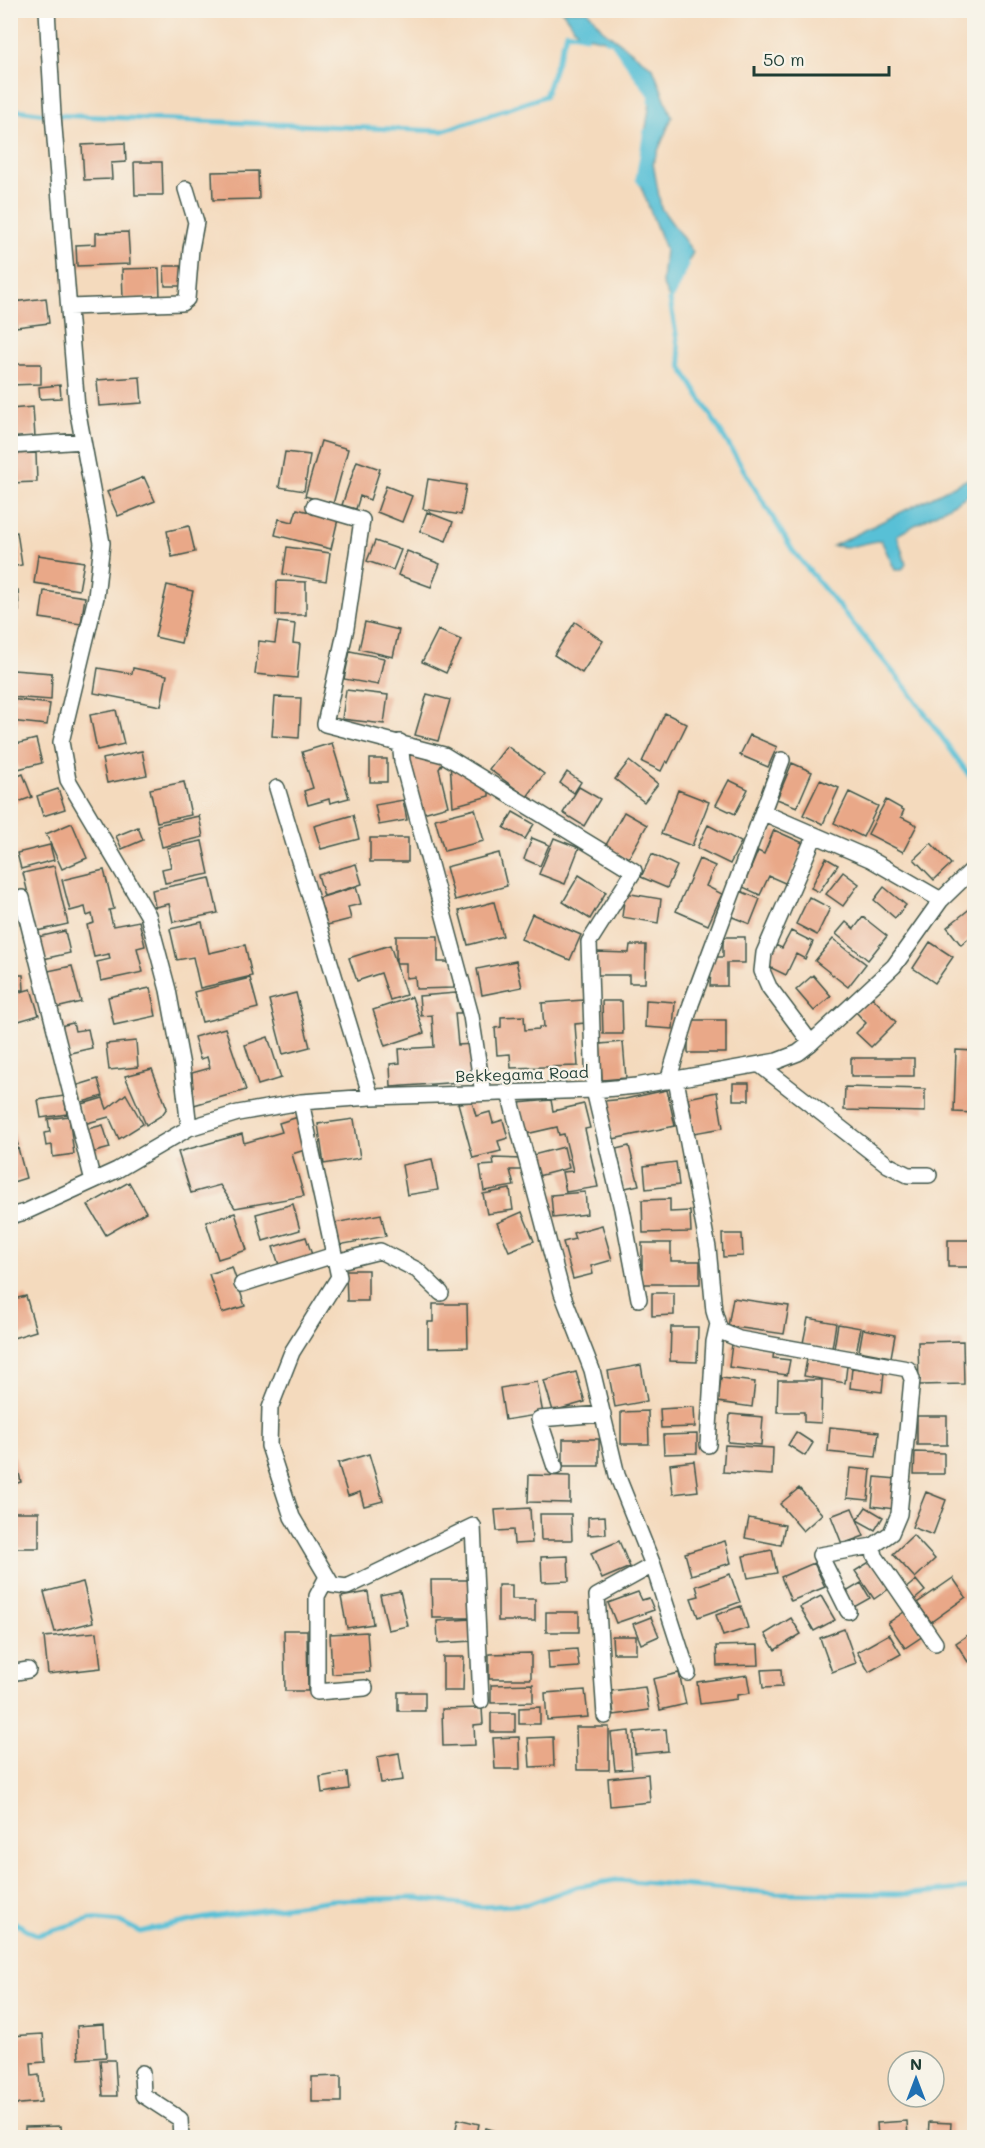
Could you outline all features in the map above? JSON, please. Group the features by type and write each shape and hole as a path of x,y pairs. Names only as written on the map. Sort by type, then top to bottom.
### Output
{"street":[{"path":"47,10 53,115 77,408 102,543 96,597 61,742 68,780 148,915 168,990 182,1066 189,1128"},
{"path":"69,307 182,303 187,299 190,249 196,222 186,189"},
{"path":"10,446 24,443 83,441"},
{"path":"314,506 362,520 346,628 325,724 444,755 634,871 589,942 594,1090 639,1299"},
{"path":"400,742 402,761 471,1016 483,1093"},
{"path":"782,760 691,1004 672,1081 708,1248 714,1311 720,1331 739,1339 908,1369 912,1379 899,1514 891,1533 873,1546 820,1555 848,1611"},
{"path":"277,788 371,1097"},
{"path":"764,813 870,859 941,900"},
{"path":"811,1043 769,987 762,971 764,953 815,835"},
{"name":"Bekkegama Road","path":"10,1216 25,1212 117,1170 189,1128 238,1113 301,1102 371,1097 594,1090 672,1081 777,1061 798,1053 811,1043 894,966 941,900 975,868"},
{"path":"22,898 93,1181"},
{"path":"760,1065 888,1165 908,1175 929,1175"},
{"path":"509,1093 562,1293 592,1370 617,1475 653,1565 688,1673"},
{"path":"301,1102 339,1277 292,1352 270,1408 269,1446 292,1517 332,1585 347,1587 473,1526 481,1701"},
{"path":"242,1284 335,1258 380,1251 417,1270 441,1293"},
{"path":"708,1445 714,1342 718,1324"},
{"path":"555,1467 539,1419 603,1414"},
{"path":"873,1546 875,1556 935,1642"},
{"path":"605,1716 597,1596 653,1565"},
{"path":"327,1577 317,1596 317,1692 365,1688"},
{"path":"10,1673 28,1670"},
{"path":"142,2073 143,2095 180,2119 181,2138"}],"water":[{"path":"562,11 588,11 602,29 653,68 672,117 653,163 661,208 693,252 670,300 662,283 665,249 638,179 651,96 613,42 579,34"},
{"path":"974,476 974,492 897,535 906,564 902,570 895,570 881,540 849,547 833,546"}],"building":[{"path":"125,143 126,162 111,163 112,179 84,180 82,145"},
{"path":"134,162 162,162 163,195 135,195"},
{"path":"258,171 259,199 213,200 212,172"},
{"path":"128,232 130,264 77,266 76,245 96,244 96,233"},
{"path":"164,266 185,266 185,286 165,286"},
{"path":"159,268 160,298 123,299 122,269"},
{"path":"46,298 49,323 16,327 13,302"},
{"path":"10,364 41,364 41,384 10,385"},
{"path":"140,377 142,403 99,406 97,380"},
{"path":"60,385 61,398 40,399 39,387"},
{"path":"33,407 35,437 10,438 10,409"},
{"path":"321,441 348,449 333,504 305,496"},
{"path":"285,452 310,455 304,491 279,487"},
{"path":"36,453 37,482 10,483 10,454"},
{"path":"357,461 380,469 370,500 360,496 356,509 342,505"},
{"path":"144,477 155,501 118,516 107,492"},
{"path":"428,479 466,485 461,515 423,509"},
{"path":"386,486 412,496 402,522 377,512"},
{"path":"297,509 338,519 331,549 275,535 279,519 293,522"},
{"path":"427,512 453,522 446,541 420,531"},
{"path":"189,526 195,552 172,557 167,531"},
{"path":"17,532 22,565 10,567 10,533"},
{"path":"375,541 401,550 393,570 367,561"},
{"path":"287,547 330,553 326,581 283,574"},
{"path":"407,551 440,564 431,587 398,575"},
{"path":"38,555 84,562 79,590 34,583"},
{"path":"277,581 306,582 306,615 276,615"},
{"path":"167,585 193,591 181,643 155,637"},
{"path":"10,590 18,590 19,611 10,611"},
{"path":"44,591 85,597 81,624 40,618"},
{"path":"278,622 295,624 293,643 300,644 297,678 255,674 259,641 275,643"},
{"path":"365,622 399,630 393,657 359,649"},
{"path":"575,622 603,641 582,673 554,655"},
{"path":"438,630 461,640 446,673 422,662"},
{"path":"350,651 384,658 378,685 344,679"},
{"path":"98,668 132,674 133,668 167,675 161,706 94,693"},
{"path":"13,670 52,673 51,700 11,697"},
{"path":"346,690 388,695 384,724 342,719"},
{"path":"427,694 450,700 438,741 415,735"},
{"path":"275,697 301,698 299,738 272,736"},
{"path":"10,699 50,704 47,725 10,721"},
{"path":"116,710 124,744 97,750 90,715"},
{"path":"665,713 687,724 668,763 666,761 661,771 642,762"},
{"path":"750,735 777,747 768,767 740,755"},
{"path":"36,739 42,763 18,769 12,745"},
{"path":"332,743 349,798 330,803 329,799 308,805 304,791 313,788 302,752"},
{"path":"507,746 544,774 527,797 489,769"},
{"path":"406,748 444,761 439,769 448,806 423,813"},
{"path":"142,751 147,775 107,783 102,759"},
{"path":"370,759 387,759 387,782 370,782"},
{"path":"629,761 658,784 644,802 615,779"},
{"path":"450,763 489,787 489,796 453,806"},
{"path":"792,763 812,772 797,807 777,799"},
{"path":"567,772 581,782 574,793 560,783"},
{"path":"23,774 32,797 10,805 10,779"},
{"path":"729,780 748,789 735,814 716,805"},
{"path":"820,780 839,788 823,824 803,815"},
{"path":"184,782 191,815 157,822 150,789"},
{"path":"579,787 600,799 584,826 563,813"},
{"path":"58,789 65,809 43,816 37,796"},
{"path":"678,790 709,802 692,846 661,834"},
{"path":"849,792 878,806 863,837 834,823"},
{"path":"403,800 407,820 379,825 375,805"},
{"path":"886,800 904,810 901,817 917,825 903,852 868,834"},
{"path":"475,809 484,841 444,851 435,819"},
{"path":"513,812 534,824 525,839 504,828"},
{"path":"624,812 647,825 628,859 605,847"},
{"path":"353,815 359,839 321,849 314,826"},
{"path":"199,816 203,837 162,847 157,825"},
{"path":"72,823 87,858 62,869 46,834"},
{"path":"708,825 741,842 730,864 697,848"},
{"path":"138,827 143,840 122,849 116,836"},
{"path":"774,830 805,844 787,884 769,876 760,895 743,887 758,851 764,854"},
{"path":"370,838 408,838 408,862 370,862"},
{"path":"532,838 549,845 540,866 524,859"},
{"path":"554,838 579,848 565,884 539,874"},
{"path":"202,841 209,874 165,883 162,869 171,867 167,848"},
{"path":"931,843 951,864 934,880 914,859"},
{"path":"50,845 54,860 21,869 17,853"},
{"path":"499,853 507,886 455,900 446,867"},
{"path":"652,854 677,866 667,888 641,877"},
{"path":"826,858 838,865 819,892 811,888"},
{"path":"699,859 715,866 706,886 722,894 708,925 676,911"},
{"path":"356,864 362,884 324,896 318,875"},
{"path":"54,866 68,924 37,931 23,873"},
{"path":"104,870 114,909 109,910 113,926 139,921 145,946 137,948 143,972 101,981 97,962 110,959 109,954 94,957 87,925 94,923 92,914 87,916 85,907 70,911 62,880"},
{"path":"843,872 859,884 843,906 826,894"},
{"path":"579,875 606,892 590,919 563,902"},
{"path":"210,878 218,913 173,922 169,904 155,907 152,890"},
{"path":"356,887 361,904 348,907 351,919 327,925 319,898"},
{"path":"884,887 906,905 895,918 874,900"},
{"path":"740,891 760,899 750,924 730,916"},
{"path":"625,893 661,899 658,923 622,917"},
{"path":"809,897 830,908 817,935 796,924"},
{"path":"494,902 503,936 468,945 459,911"},
{"path":"972,907 974,934 961,945 947,927"},
{"path":"532,914 581,935 570,960 521,939"},
{"path":"863,917 887,936 868,960 836,934 846,922 854,929"},
{"path":"202,922 209,953 245,945 252,976 200,988 193,957 177,960 170,929"},
{"path":"65,931 70,953 43,959 38,937"},
{"path":"791,931 813,942 805,959 796,954 786,975 765,965 775,945 782,948"},
{"path":"396,936 438,936 438,962 454,962 454,988 416,989 415,977 406,978 406,963 396,963"},
{"path":"723,937 745,937 745,963 727,963 727,986 710,986 712,957 723,957"},
{"path":"833,939 866,964 848,987 815,961"},
{"path":"930,942 953,957 935,983 913,968"},
{"path":"390,945 406,995 390,1000 381,973 357,981 349,958"},
{"path":"630,945 646,945 645,983 629,983 629,975 596,975 597,952 629,953"},
{"path":"516,961 522,987 482,995 477,969"},
{"path":"72,966 81,1002 56,1008 48,971"},
{"path":"10,975 23,975 24,990 10,990"},
{"path":"813,975 831,996 814,1011 796,990"},
{"path":"250,978 258,1008 202,1022 194,992"},
{"path":"150,988 156,1016 114,1025 108,997"},
{"path":"31,989 39,1015 12,1023 10,995"},
{"path":"296,993 310,1047 283,1054 269,1000"},
{"path":"456,993 461,1013 455,1013 458,1045 473,1044 477,1078 460,1079 461,1082 391,1087 390,1064 400,1063 399,1049 434,1047 432,1015 421,1016 419,996"},
{"path":"412,997 424,1033 385,1046 373,1010"},
{"path":"872,997 896,1022 871,1047 856,1033 866,1023 856,1012"},
{"path":"583,1000 585,1023 575,1024 578,1066 511,1068 510,1054 497,1055 495,1028 501,1027 501,1017 524,1016 525,1030 539,1029 539,1027 544,1027 542,1003"},
{"path":"646,1000 675,1002 673,1029 645,1027"},
{"path":"602,1001 622,1001 623,1034 603,1034"},
{"path":"688,1020 726,1020 726,1053 688,1053"},
{"path":"73,1023 75,1031 88,1029 92,1048 66,1054 60,1026"},
{"path":"225,1028 246,1090 194,1105 192,1073 210,1068 207,1057 200,1059 194,1037"},
{"path":"268,1037 281,1078 258,1085 245,1045"},
{"path":"136,1041 138,1067 109,1070 106,1044"},
{"path":"623,1042 626,1078 602,1080 600,1044"},
{"path":"956,1050 974,1051 974,1113 954,1112"},
{"path":"851,1058 914,1058 914,1076 851,1076"},
{"path":"152,1069 167,1108 162,1115 146,1125 125,1076"},
{"path":"98,1079 103,1096 79,1103 75,1086"},
{"path":"733,1083 749,1083 749,1100 733,1100"},
{"path":"845,1087 925,1089 925,1112 844,1110"},
{"path":"667,1090 675,1126 613,1139 604,1101"},
{"path":"717,1092 723,1128 694,1133 688,1098"},
{"path":"126,1094 143,1124 119,1139 109,1117 84,1124 79,1105 103,1098 107,1109"},
{"path":"64,1096 67,1114 41,1118 38,1100"},
{"path":"551,1100 553,1111 584,1104 590,1128 585,1129 598,1187 566,1192 562,1172 573,1171 564,1134 559,1135 557,1127 526,1134 518,1103"},
{"path":"472,1102 476,1116 490,1112 493,1123 503,1120 508,1138 498,1141 501,1151 473,1158 458,1103"},
{"path":"69,1116 74,1154 53,1157 52,1145 46,1146 44,1133 50,1132 48,1119"},
{"path":"298,1117 308,1149 292,1154 304,1196 235,1208 220,1185 191,1193 178,1152 242,1134 244,1143 282,1132 279,1123"},
{"path":"354,1119 360,1158 324,1164 318,1124"},
{"path":"10,1123 18,1145 10,1147"},
{"path":"103,1125 110,1148 91,1153 84,1130"},
{"path":"629,1146 639,1185 625,1188 616,1149"},
{"path":"564,1147 569,1168 538,1176 533,1155"},
{"path":"18,1148 26,1178 10,1183 10,1150"},
{"path":"493,1158 521,1159 521,1170 510,1170 514,1186 484,1191 480,1166 494,1165"},
{"path":"432,1159 438,1190 407,1195 402,1165"},
{"path":"676,1162 679,1185 646,1189 644,1166"},
{"path":"129,1182 146,1212 106,1235 88,1205"},
{"path":"510,1189 513,1210 487,1214 483,1194"},
{"path":"585,1192 587,1214 553,1218 551,1195"},
{"path":"670,1199 670,1212 690,1211 691,1232 643,1233 642,1200"},
{"path":"293,1204 300,1230 263,1241 256,1214"},
{"path":"522,1212 534,1241 509,1251 497,1223"},
{"path":"235,1213 247,1250 218,1259 206,1222"},
{"path":"381,1214 386,1236 339,1245 334,1223"},
{"path":"602,1225 612,1260 591,1266 593,1274 573,1279 563,1242 575,1239 573,1233"},
{"path":"722,1234 742,1234 743,1256 723,1257"},
{"path":"306,1237 313,1258 280,1268 273,1247"},
{"path":"948,1240 974,1240 974,1267 948,1267"},
{"path":"642,1243 671,1243 671,1261 700,1261 700,1284 642,1284"},
{"path":"232,1267 245,1306 222,1313 209,1274"},
{"path":"346,1270 368,1270 368,1301 347,1301"},
{"path":"652,1293 674,1293 674,1315 652,1316"},
{"path":"26,1296 36,1331 10,1339 10,1300"},
{"path":"733,1298 789,1306 784,1334 728,1326"},
{"path":"433,1304 467,1304 468,1347 428,1348 428,1322 433,1322"},
{"path":"808,1318 836,1323 832,1348 803,1343"},
{"path":"838,1324 861,1328 856,1353 834,1349"},
{"path":"671,1327 698,1327 697,1362 670,1361"},
{"path":"863,1329 895,1335 891,1357 859,1351"},
{"path":"963,1341 964,1384 919,1385 918,1342"},
{"path":"732,1344 774,1350 773,1358 790,1360 787,1375 729,1367"},
{"path":"972,1345 974,1345 974,1368 972,1368"},
{"path":"807,1359 847,1366 845,1383 804,1376"},
{"path":"641,1365 647,1401 615,1407 608,1371"},
{"path":"852,1368 884,1372 882,1392 850,1388"},
{"path":"576,1372 585,1402 553,1411 544,1381"},
{"path":"721,1378 755,1382 752,1407 718,1402"},
{"path":"778,1380 822,1380 821,1423 804,1422 804,1412 777,1412"},
{"path":"971,1381 974,1381 974,1403 971,1403"},
{"path":"537,1382 543,1414 505,1420 500,1388"},
{"path":"694,1407 695,1427 661,1428 660,1409"},
{"path":"972,1407 974,1407 974,1433 971,1433"},
{"path":"648,1411 649,1444 621,1444 621,1412"},
{"path":"730,1414 763,1417 761,1445 728,1442"},
{"path":"917,1416 947,1416 947,1445 917,1445"},
{"path":"830,1427 879,1432 876,1457 828,1452"},
{"path":"796,1432 813,1443 805,1456 788,1445"},
{"path":"697,1434 697,1453 664,1454 663,1435"},
{"path":"563,1439 599,1439 599,1466 563,1466"},
{"path":"725,1445 773,1448 772,1475 723,1472"},
{"path":"915,1452 944,1453 944,1474 914,1474"},
{"path":"369,1454 383,1501 364,1506 360,1492 348,1496 338,1463"},
{"path":"15,1456 21,1482 10,1485 10,1457"},
{"path":"694,1461 698,1491 673,1494 670,1464"},
{"path":"850,1468 871,1470 868,1500 847,1498"},
{"path":"529,1475 570,1476 570,1503 528,1502"},
{"path":"875,1477 897,1479 894,1509 872,1506"},
{"path":"799,1488 822,1514 803,1531 780,1504"},
{"path":"926,1492 946,1500 933,1535 912,1527"},
{"path":"866,1507 883,1517 875,1530 857,1520"},
{"path":"530,1508 532,1543 514,1544 513,1530 497,1531 495,1510"},
{"path":"852,1508 864,1536 842,1544 831,1516"},
{"path":"12,1512 39,1512 39,1548 12,1548"},
{"path":"540,1514 571,1514 572,1540 541,1540"},
{"path":"605,1516 606,1534 588,1535 588,1517"},
{"path":"749,1518 785,1525 781,1545 745,1538"},
{"path":"913,1535 935,1559 915,1578 893,1554"},
{"path":"619,1541 630,1567 602,1579 591,1553"},
{"path":"725,1541 731,1563 691,1575 685,1553"},
{"path":"772,1550 777,1573 748,1578 743,1556"},
{"path":"568,1556 569,1581 542,1582 541,1557"},
{"path":"871,1561 890,1588 874,1599 855,1571"},
{"path":"814,1563 825,1587 791,1601 781,1577"},
{"path":"730,1574 740,1602 698,1617 691,1598 699,1596 696,1586"},
{"path":"953,1578 966,1597 931,1622 917,1603"},
{"path":"431,1580 470,1580 470,1618 432,1618"},
{"path":"916,1580 925,1591 913,1601 904,1590"},
{"path":"83,1582 93,1622 55,1632 44,1592"},
{"path":"861,1583 870,1598 854,1607 846,1592"},
{"path":"498,1585 512,1585 512,1599 535,1599 535,1621 498,1621"},
{"path":"400,1591 408,1626 388,1630 380,1595"},
{"path":"368,1592 373,1624 347,1628 341,1597"},
{"path":"638,1592 642,1600 649,1598 654,1610 616,1623 608,1603"},
{"path":"821,1596 835,1620 814,1631 800,1607"},
{"path":"741,1606 748,1628 723,1636 716,1615"},
{"path":"907,1610 923,1636 905,1648 888,1623"},
{"path":"546,1612 579,1612 579,1632 546,1632"},
{"path":"651,1617 659,1636 641,1644 633,1624"},
{"path":"791,1618 801,1634 775,1650 765,1634"},
{"path":"473,1619 474,1641 438,1643 437,1621"},
{"path":"844,1629 856,1663 832,1672 820,1638"},
{"path":"284,1630 307,1630 308,1691 285,1691"},
{"path":"974,1631 974,1658 968,1662 956,1643"},
{"path":"97,1632 101,1668 48,1674 44,1637"},
{"path":"367,1632 370,1672 332,1674 330,1634"},
{"path":"889,1634 901,1654 869,1672 857,1652"},
{"path":"612,1636 636,1636 636,1653 613,1653"},
{"path":"758,1645 759,1665 717,1666 716,1646"},
{"path":"577,1649 579,1667 549,1669 548,1651"},
{"path":"531,1653 531,1679 489,1679 489,1654"},
{"path":"443,1657 464,1657 463,1691 443,1691"},
{"path":"781,1669 782,1687 763,1688 761,1670"},
{"path":"679,1673 686,1704 660,1710 653,1679"},
{"path":"747,1675 750,1693 737,1695 737,1699 700,1704 697,1682"},
{"path":"533,1684 533,1702 491,1703 491,1685"},
{"path":"645,1687 649,1710 614,1715 611,1691"},
{"path":"585,1690 588,1717 547,1720 545,1693"},
{"path":"398,1692 425,1692 425,1711 398,1711"},
{"path":"540,1707 540,1724 519,1724 519,1708"},
{"path":"482,1708 483,1724 474,1725 475,1745 443,1746 442,1709"},
{"path":"491,1713 515,1713 515,1732 491,1732"},
{"path":"576,1727 609,1727 609,1770 577,1770"},
{"path":"666,1729 668,1751 635,1754 634,1732"},
{"path":"629,1731 632,1769 615,1770 611,1733"},
{"path":"519,1737 520,1769 495,1769 493,1738"},
{"path":"553,1737 554,1766 530,1767 528,1738"},
{"path":"399,1753 403,1780 381,1783 377,1757"},
{"path":"347,1772 349,1789 322,1793 320,1777"},
{"path":"648,1774 650,1802 610,1806 608,1778"},
{"path":"104,2024 106,2057 79,2059 77,2026"},
{"path":"43,2034 45,2062 31,2063 32,2076 39,2075 41,2102 10,2105 10,2036"},
{"path":"100,2060 115,2060 117,2096 103,2096"},
{"path":"341,2076 341,2102 312,2102 312,2077"},
{"path":"458,2119 479,2124 476,2138 455,2133"},
{"path":"907,2121 908,2138 878,2138 877,2123"},
{"path":"929,2122 951,2123 950,2138 928,2138"},
{"path":"61,2126 62,2138 25,2138 25,2127"},
{"path":"486,2128 499,2132 497,2138 483,2138"}],"waterway":[{"path":"10,109 53,115 442,131 545,96 567,32 586,36"},
{"path":"607,40 612,41 651,96 650,101"},
{"path":"641,183 638,179 646,131"},
{"path":"683,259 687,265 670,300 682,368 793,551 908,690 974,782"},
{"path":"10,1920 37,1935 91,1919 121,1922 140,1932 205,1918 332,1900 417,1898 481,1907 528,1904 576,1887 616,1880 776,1893 910,1894 974,1888"}]}
